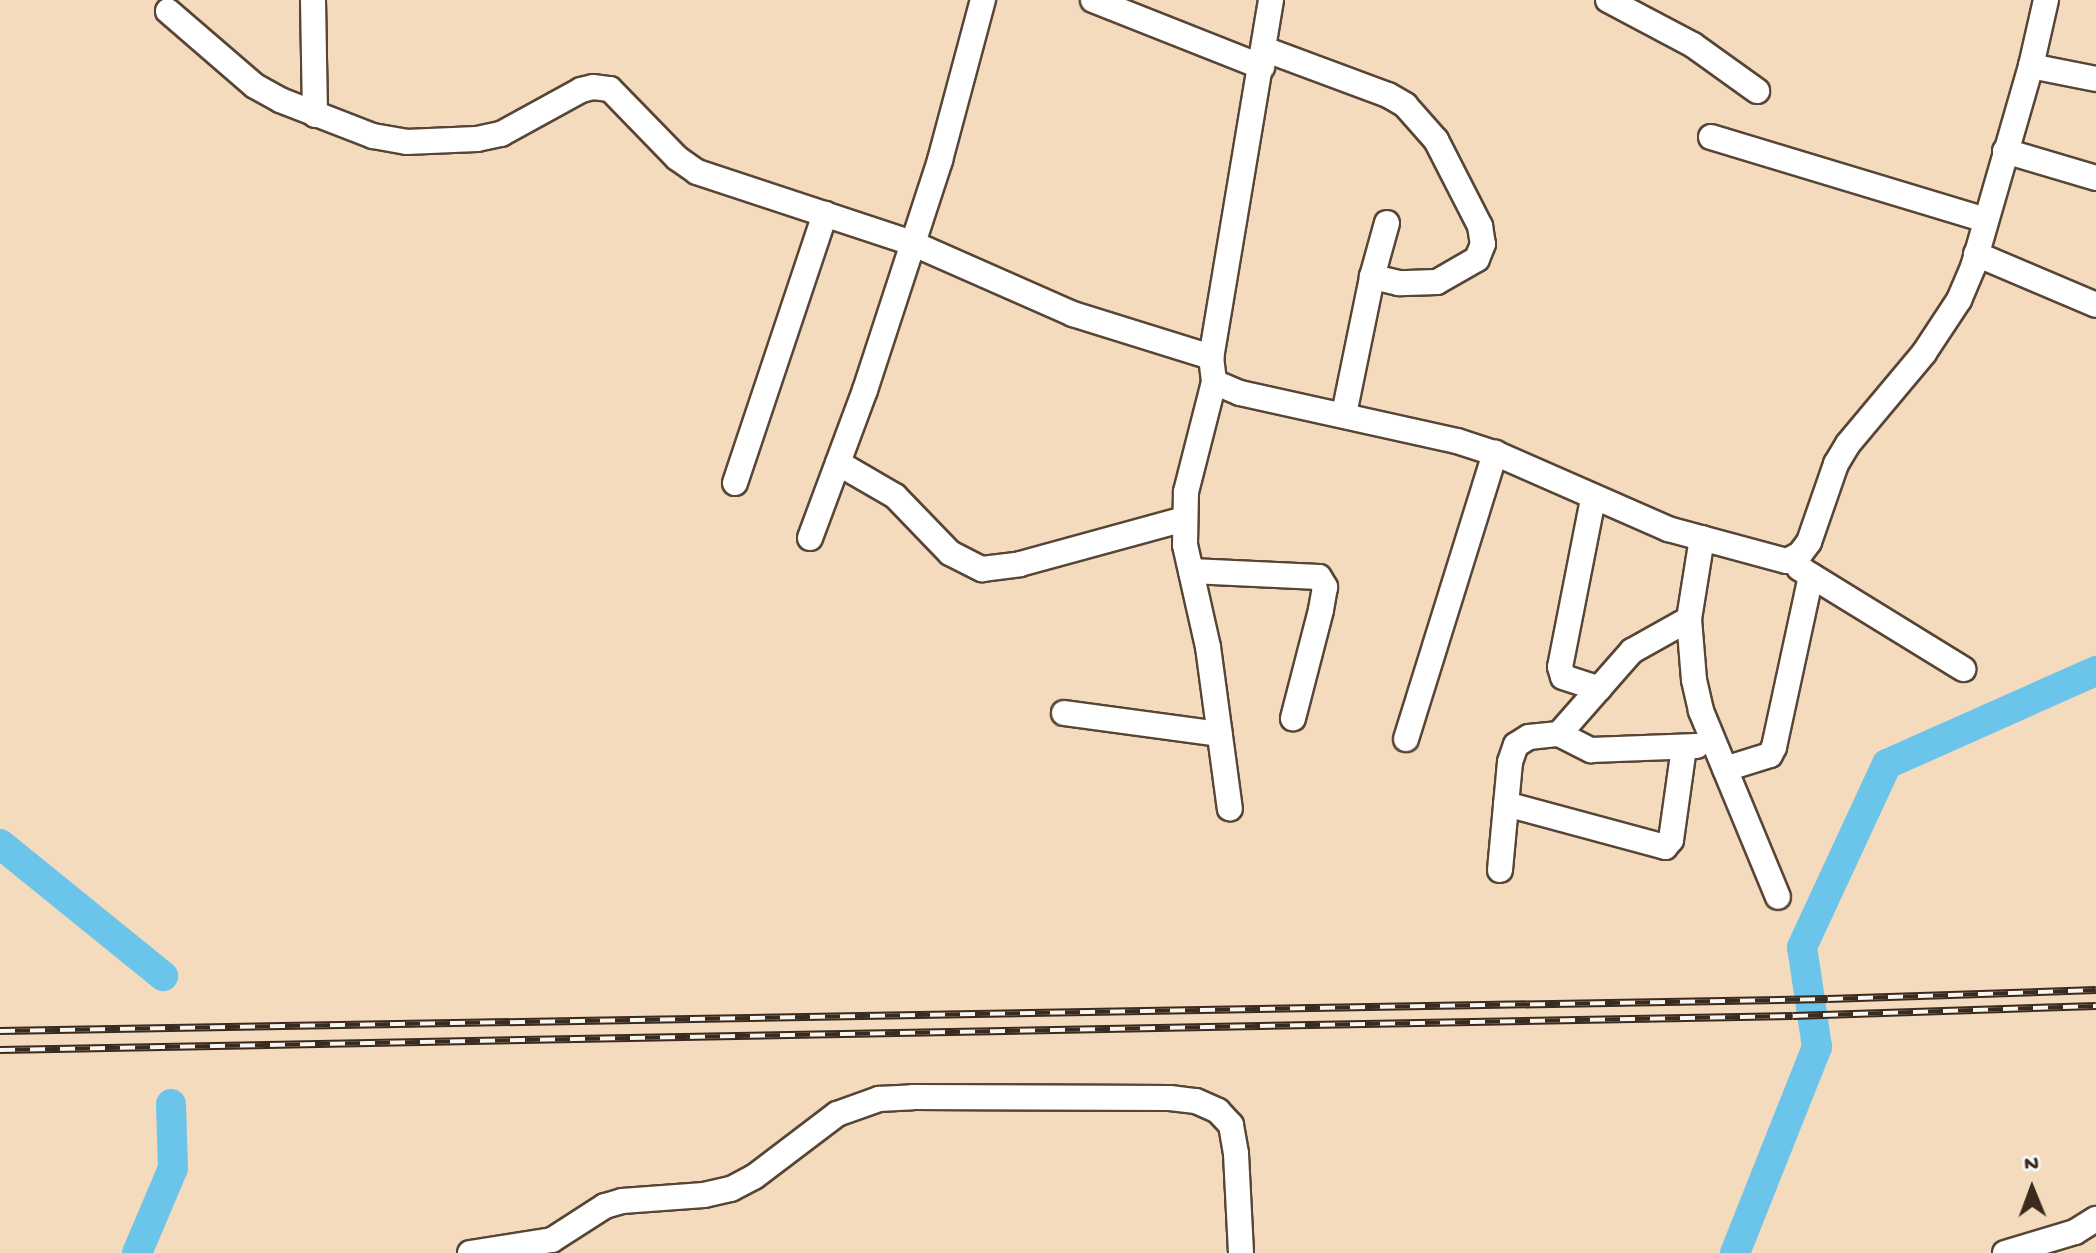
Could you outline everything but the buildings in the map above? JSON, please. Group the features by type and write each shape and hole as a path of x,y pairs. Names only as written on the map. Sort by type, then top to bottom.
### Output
{"street":[{"path":"313,0 315,115"},
{"path":"810,538 940,160 983,0"},
{"path":"1093,0 1263,58 1388,95 1405,105 1436,140 1480,226 1483,244 1477,259 1437,282 1399,283 1372,277"},
{"path":"1230,809 1208,647 1191,571 1185,519 1186,492 1214,382 1211,357 1271,0"},
{"path":"1608,0 1693,45 1757,91"},
{"path":"1787,561 1800,554 1809,542 1836,464 1848,444 1942,329 1959,300 1976,254 2031,66 2046,0"},
{"path":"168,11 255,86 315,115 373,136 406,142 477,139 501,134 581,90 610,89 677,158 697,172 912,243 1073,314 1211,357"},
{"path":"2031,66 2096,79"},
{"path":"1711,137 1986,220"},
{"path":"2005,151 2096,178"},
{"path":"735,483 825,214"},
{"path":"1344,414 1372,277 1387,223"},
{"path":"1976,254 2096,305"},
{"path":"1214,382 1240,393 1407,427 1495,453 1593,499 1702,538 1787,561 1963,669"},
{"path":"1406,739 1495,453"},
{"path":"838,463 895,496 950,553 982,569 1020,564 1185,519"},
{"path":"1593,499 1560,667 1563,677 1599,689"},
{"path":"1702,538 1689,619 1694,680 1716,746 1778,897"},
{"path":"1191,571 1319,577 1325,587 1321,610 1293,718"},
{"path":"1725,769 1761,759 1774,747 1811,576"},
{"path":"1559,734 1632,651 1689,619"},
{"path":"1064,713 1220,734"},
{"path":"1500,870 1510,762 1516,745 1529,737 1559,734 1591,750 1716,746"},
{"path":"1506,804 1665,847 1671,840 1684,747"},
{"path":"470,1253 551,1246 605,1206 731,1189 754,1177 837,1114 879,1099 1170,1098 1196,1101 1218,1111 1231,1125 1238,1168 1241,1253"},
{"path":"2005,1253 2075,1232 2096,1219"}],"waterway":[{"path":"1735,1253 1817,1047 1802,947 1887,764 2096,671"},
{"path":"0,844 163,976"},
{"path":"137,1253 173,1168 171,1104"}],"railway":[{"path":"0,1031 1828,999 2096,990"},
{"path":"0,1050 1793,1016 2096,1006"}]}
